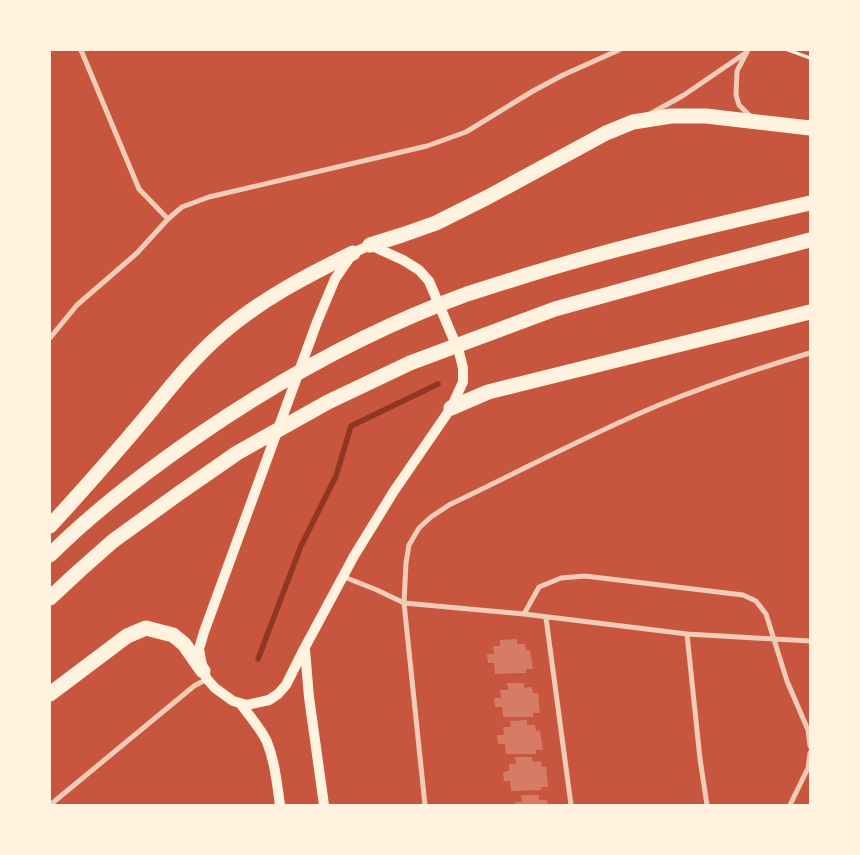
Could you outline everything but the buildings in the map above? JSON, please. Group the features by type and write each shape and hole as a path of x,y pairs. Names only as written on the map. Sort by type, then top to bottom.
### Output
{"highway":[{"path":"370,245 402,236 436,222 606,133 636,121 671,116 706,116 810,128"},
{"path":"50,556 93,515 162,461 236,409 310,365 380,330 468,294 568,263 706,226 810,203"},
{"path":"50,598 113,541 237,453 328,402 410,363 555,309 810,240"},
{"path":"50,526 126,441 198,354 252,309 288,286 353,253"},
{"path":"451,408 488,392 810,312"},
{"path":"50,694 126,636 146,628 173,635 184,644 205,675"}],"main road":[{"path":"370,245 404,260 419,270 429,281 459,352 463,368 463,382 451,408 394,491 354,556 286,686 269,700 253,704 233,701 215,688 205,675 199,649 204,632 317,322 335,279 353,253 370,245"},
{"path":"304,649 324,805"},
{"path":"240,703 264,736 276,776 280,805"}],"street":[{"path":"81,50 139,189 168,219"},
{"path":"50,338 77,305 138,253 168,219 182,207 209,196 427,146 466,132 563,75 620,50"},
{"path":"636,121 684,95 748,51"},
{"path":"748,51 737,72 736,95 746,113 759,122"},
{"path":"425,805 404,603 409,544 420,528 431,517 449,505 607,428 660,405 750,371 810,353"},
{"path":"524,614 539,588 561,578 585,576 743,595 756,601 766,614 787,681 808,730 810,746"},
{"path":"344,577 404,603 524,614 687,634 810,641"},
{"path":"546,618 571,805"},
{"path":"687,634 700,759 707,805"},
{"path":"50,805 205,675"},
{"path":"790,805 808,768 810,753"}],"path":[{"path":"788,50 810,58"}],"waterway":[{"path":"258,659 301,546 336,476 351,426 438,384"}]}
